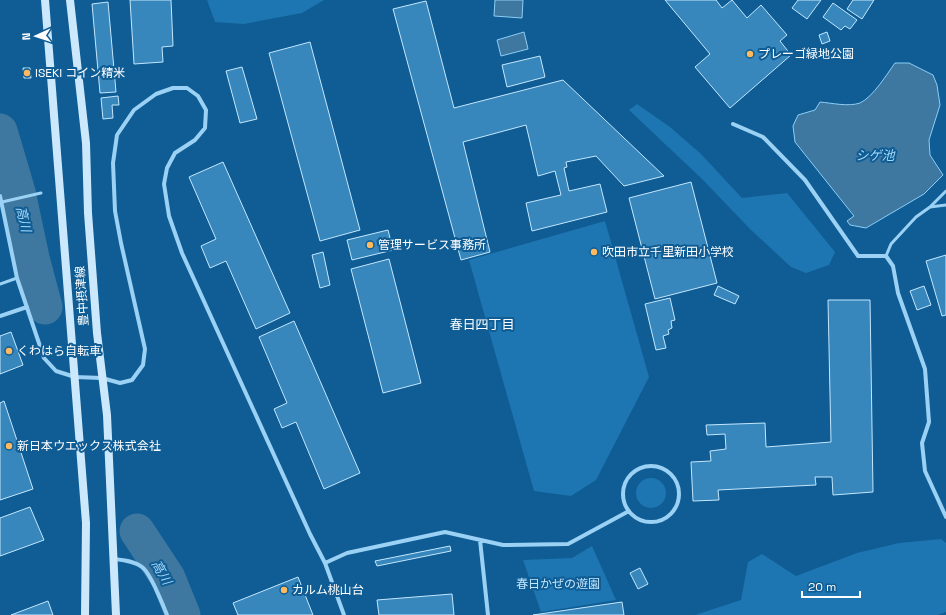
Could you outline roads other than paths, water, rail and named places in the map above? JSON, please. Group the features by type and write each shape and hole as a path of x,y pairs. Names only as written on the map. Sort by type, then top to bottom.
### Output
{"main road":[{"name":"豊中摂津線","path":"45,0 86,523 85,615"},
{"name":"豊中摂津線","path":"70,0 86,143 89,225 97,334 106,415 116,615"}],"street":[{"path":"0,196 17,278 44,358 56,371 75,377 102,378 120,383 132,380 143,365 145,349 115,211 113,163 117,135 134,110 156,94 173,88 187,88 198,96 206,110 205,128 195,140 175,153 166,168 164,184 169,216 185,260 310,534 325,563 344,615"},
{"path":"733,124 763,137 805,180 858,256 886,256 893,266 898,293 925,369 929,422 922,443 925,471 946,517"},
{"path":"0,316 27,307"},
{"path":"644,466 663,468 675,479 679,495 677,504 667,517 659,521 643,521 635,517 629,511 624,503 624,484 629,476 636,470 644,466"},
{"path":"325,563 347,553 445,532 502,545 568,544 629,511"},
{"path":"480,540 488,615"},
{"path":"114,559 127,561 143,567 160,596 167,615"}],"lane":[{"path":"886,256 891,244 916,217 930,207 946,191"},
{"path":"2,202 40,193"},
{"path":"930,207 946,205"},
{"path":"0,284 17,278"}],"water":[{"path":"495,0 523,0 522,18 494,16"},
{"path":"524,32 528,49 501,56 497,40"},
{"name":"シゲ池","path":"895,63 909,63 933,75 937,85 940,105 929,140 930,155 943,175 924,194 866,228 850,225 847,221 854,216 795,142 793,126 798,115 815,110 820,102 850,105 860,103 865,100 879,85"}],"waterway":[{"name":"高川","path":"0,131 18,192 32,258 45,307"},
{"name":"高川","path":"137,531 168,578 183,615"}],"place":[{"name":"プレーゴ緑地公園","path":"750,54"},
{"name":"ISEKI コイン精米","path":"27,73"},
{"name":"管理サービス事務所","path":"370,245"},
{"name":"吹田市立千里新田小学校","path":"594,252"},
{"name":"くわはら自転車","path":"9,351"},
{"name":"新日本ウエックス株式会社","path":"9,446"},
{"name":"カルム桃山台","path":"284,590"}],"district":[{"name":"春日四丁目","path":"482,324"}],"park label":[{"name":"春日かぜの遊園","path":"558,584"}]}
